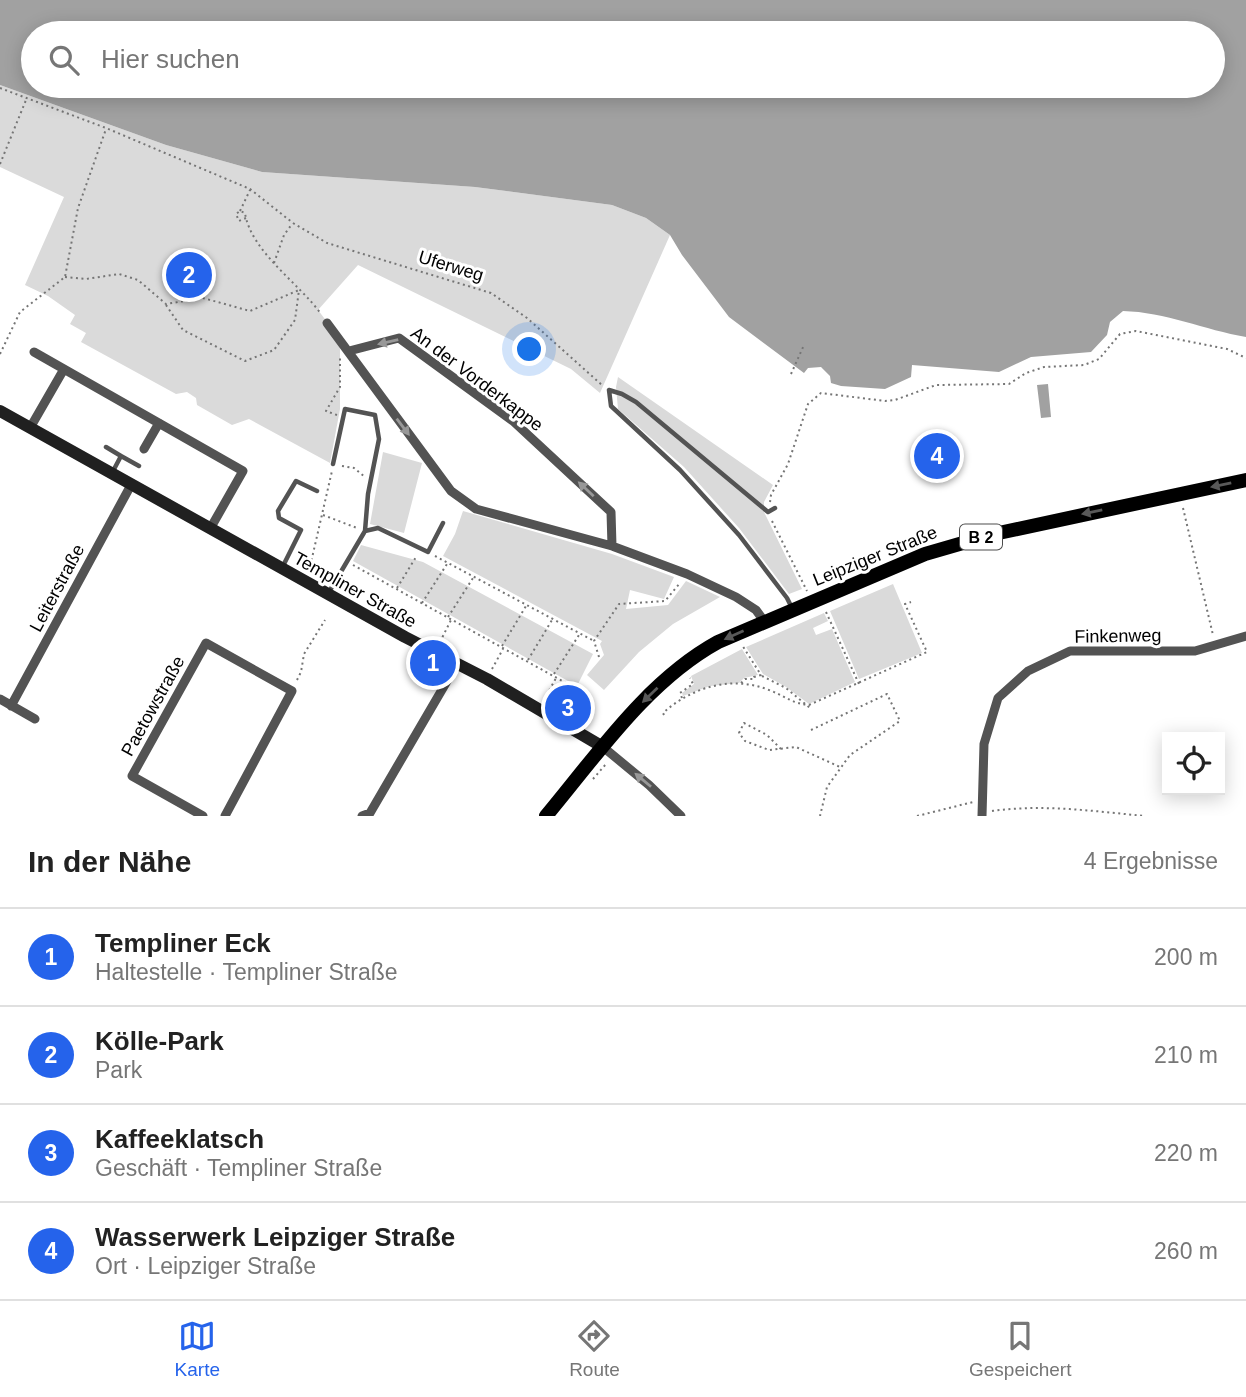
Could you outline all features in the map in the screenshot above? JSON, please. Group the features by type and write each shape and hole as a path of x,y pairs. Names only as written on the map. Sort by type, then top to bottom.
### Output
{"main road":[{"name":"Leipziger Straße","path":"603,747 642,703 682,665 702,651 792,609 925,554 994,534 1246,480"},
{"name":"B 2","path":"546,816 603,747"}],"street":[{"path":"327,323 451,491 476,509 612,546 687,574 736,597 756,610 764,621"},
{"name":"An der Vorderkappe","path":"349,351 399,338 513,421 611,512 612,546"},
{"path":"34,352 243,471 210,529"},
{"path":"30,428 64,369"},
{"name":"Templiner Straße","path":"0,411 328,595 487,679 603,747 681,816"},
{"path":"144,449 159,423"},
{"name":"Leiterstraße","path":"11,706 131,485"},
{"name":"Finkenweg","path":"982,814 984,744 998,698 1028,671 1070,651 1195,651 1246,636"},
{"name":"Paetowstraße","path":"203,816 132,776 206,643 292,691"},
{"path":"368,815 457,664"},
{"path":"225,816 292,691"},
{"path":"0,699 35,719"}],"lane":[{"path":"775,508 768,512 636,402 609,390 611,406 680,470 738,535 787,598 792,609"},
{"path":"328,595 365,531 379,439 375,415 345,409 333,464"},
{"path":"106,447 139,466"},
{"path":"112,474 121,456"},
{"path":"281,569 301,530 279,518 278,511 296,481 317,491"},
{"path":"365,531 378,528 428,552 443,523"}],"path":[{"name":"Uferweg","path":"0,88 21,97"},
{"name":"Uferweg","path":"26,99 106,128 250,190 293,223 327,243 491,293 527,318 609,390"},
{"path":"0,164 26,99"},
{"path":"0,354 20,312 65,277 78,208 106,128"},
{"path":"246,218 242,222 237,220 236,214 250,190"},
{"path":"240,211 245,213 256,238 274,263 327,323"},
{"path":"274,263 284,235 293,223"},
{"path":"65,277 86,279 119,274 138,279 166,304 183,330 245,361 274,350 295,320 299,290"},
{"path":"166,304 203,298 250,311 299,290"},
{"path":"859,683 832,624 815,600 768,512 771,495 788,464 808,404 821,393 885,401 936,385 1009,384 1026,373 1044,367 1084,365 1099,359 1120,334 1136,331 1227,349 1246,358"},
{"path":"334,414 326,411 340,387 340,339"},
{"path":"791,374 804,345"},
{"path":"303,581 309,572 333,464 354,468 371,482"},
{"path":"1181,493 1216,645"},
{"path":"322,515 365,531"},
{"path":"397,589 421,549"},
{"path":"428,552 594,641 599,657"},
{"path":"347,562 575,688"},
{"path":"422,603 448,563"},
{"path":"594,641 620,604 665,601 687,574"},
{"path":"447,617 473,577"},
{"path":"664,715 663,713 682,698 712,686 741,684 768,689 796,705 809,706 908,661 926,652 925,644 905,604 911,602"},
{"path":"487,679 526,605"},
{"path":"527,662 553,619"},
{"path":"292,691 301,672 304,654 325,620"},
{"path":"434,652 451,620"},
{"path":"914,625 919,622"},
{"path":"828,626 832,624"},
{"path":"538,710 580,634"},
{"path":"735,635 761,676 786,688 809,706"},
{"path":"741,684 745,679 754,680 754,677 761,676"},
{"path":"682,698 680,693 693,684"},
{"path":"811,730 887,694 900,721 850,755 827,787 820,816"},
{"path":"874,695 876,699"},
{"path":"866,699 868,703"},
{"path":"858,703 860,707"},
{"path":"781,749 767,735 744,723 738,733 745,741 769,750 781,749 796,747 841,767"},
{"path":"916,816 981,800"},
{"path":"982,814 1010,808 1082,809 1144,816"}],"shaded area":[{"path":"0,0 1246,0 1246,337 1154,314 1123,311 1110,322 1107,335 1091,352 1031,357 999,372 912,365 911,377 885,389 841,386 831,383 830,376 821,367 808,368 804,373 729,317 670,235 646,218 612,205 475,187 262,172 166,145 36,98 1225,98 1225,21 21,21 21,93 0,85"},
{"path":"0,85 21,93 21,98 36,98 166,145 262,172 475,187 612,205 646,218 670,235 600,393 571,369 358,265 318,310 340,339 340,409 330,463 249,419 232,425 197,405 196,398 187,392 176,394 81,342 86,333 70,324 75,315 48,296 25,285 64,197 0,167"},
{"path":"618,377 773,485 764,502 764,512 802,589 789,594 739,528 684,467 618,409"},
{"path":"1048,384 1051,417 1041,418 1037,385"},
{"path":"383,452 422,463 404,533 370,524"},
{"path":"463,511 612,554 674,577 664,599 630,590 626,609 668,605 686,581 720,597 673,624 639,652 604,690 587,675 604,655 600,644 602,641 443,556"},
{"path":"361,545 423,562 593,654 577,686 353,561"},
{"path":"893,584 922,653 859,679 830,611"},
{"path":"824,613 828,621 813,628 816,635 832,629 855,682 809,704 763,674 746,647"},
{"path":"742,649 758,675 744,678 739,683 710,686 683,696 682,693 694,684 691,676"}],"place":[{"name":"Kölle-Park","path":"189,275"},
{"name":"Wasserwerk Leipziger Straße","path":"937,456"},
{"name":"Templiner Eck","path":"433,663"},
{"name":"Kaffeeklatsch","path":"568,708"}]}
